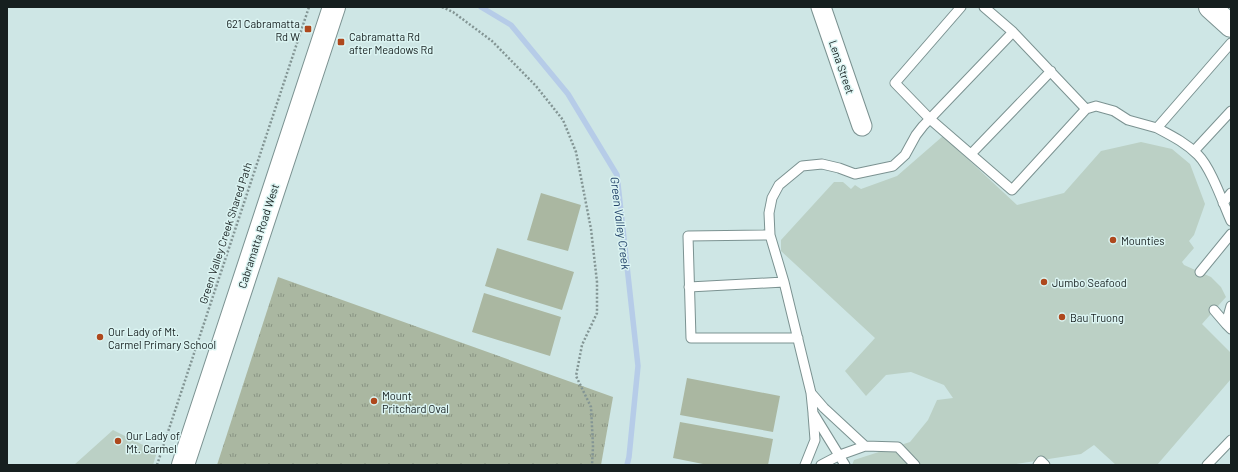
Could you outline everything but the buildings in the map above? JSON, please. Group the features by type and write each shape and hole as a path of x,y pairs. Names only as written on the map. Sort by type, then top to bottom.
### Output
{"main road":[{"name":"Cabramatta Road West","path":"183,465 334,7"},
{"path":"1210,7 1231,26"}],"street":[{"name":"Lena Street","path":"821,7 862,126"}],"lane":[{"path":"961,7 895,84 930,119 1012,190 1086,109 1096,106 1114,111 1128,120 1157,128 1181,140 1194,151 1209,171 1231,221"},
{"path":"984,7 1013,32 1086,109"},
{"path":"805,465 815,440 812,393 784,282 770,235 769,213 772,198 779,186 802,166 822,164 855,174 893,166 905,155 916,135 930,119 1013,32"},
{"path":"1157,128 1231,43"},
{"path":"971,154 1051,71"},
{"path":"1194,151 1231,111"},
{"path":"1223,202 1231,193"},
{"path":"1200,272 1231,234"},
{"path":"770,235 688,236 691,338 798,338"},
{"path":"689,287 784,282"},
{"path":"1228,326 1231,306"},
{"path":"1214,310 1228,326"},
{"path":"812,393 824,408 865,446"},
{"path":"813,413 840,455 844,464 865,446"},
{"path":"1207,465 1231,440"},
{"path":"821,465 840,455 865,446 898,447 915,465"},
{"path":"1038,465 1041,461 1045,465"}],"path":[{"name":"Green Valley Creek Shared Path","path":"157,465 309,7"},
{"path":"442,7 453,12 492,41 536,86 563,120 576,152 591,229 597,282 597,313 582,345 576,376 591,407 593,446 592,465"}],"green space":[{"path":"541,193 581,205 568,251 527,240"},
{"path":"497,248 574,272 562,310 485,286"},
{"name":"Mount Pritchard Oval","path":"278,277 613,397 601,465 217,465"},
{"path":"484,293 561,317 550,356 472,332"},
{"path":"687,378 780,396 773,432 680,415"},
{"path":"680,422 773,439 768,465 708,465 673,458"}],"waterway":[{"name":"Green Valley Creek","path":"481,7 511,25 568,94 617,175 638,366 627,465"}],"place":[{"name":"621 Cabramatta Rd W","path":"308,29"},
{"name":"Cabramatta Rd after Meadows Rd","path":"341,42"},
{"name":"Mounties","path":"1113,240"},
{"name":"Jumbo Seafood","path":"1044,282"},
{"name":"Bau Truong","path":"1062,317"},
{"name":"Our Lady of Mt. Carmel Primary School","path":"100,337"},
{"name":"Mount Pritchard Oval","path":"374,401"},
{"name":"Our Lady of Mt. Carmel","path":"118,441"}]}
